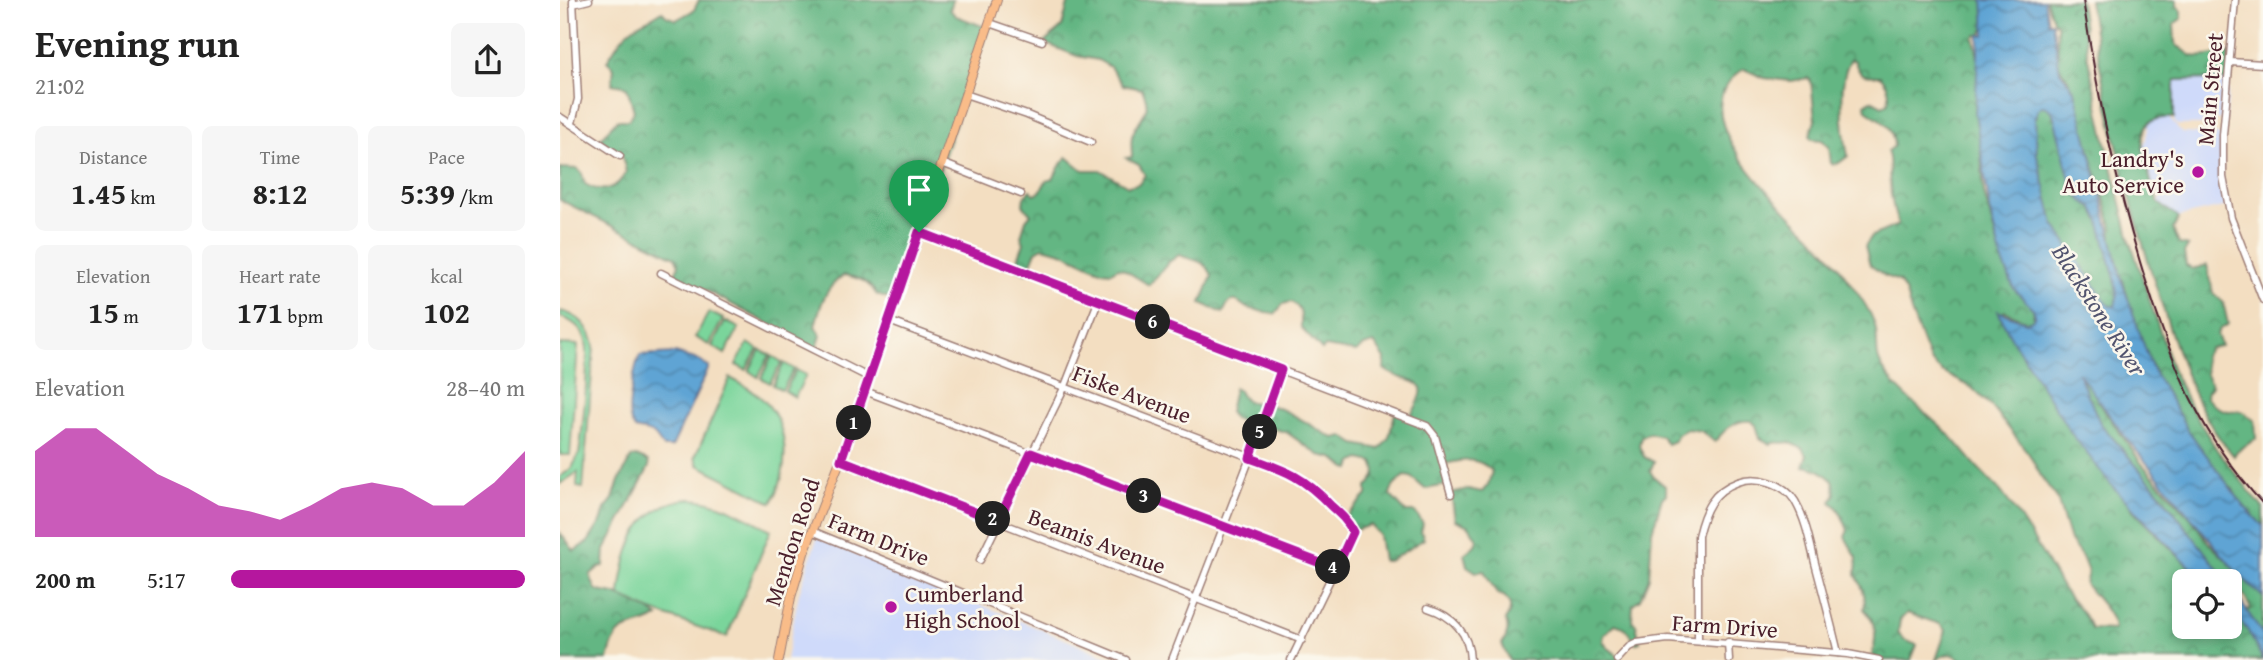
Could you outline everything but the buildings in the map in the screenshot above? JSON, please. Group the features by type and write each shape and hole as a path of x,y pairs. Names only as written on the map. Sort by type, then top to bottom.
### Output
{"main road":[{"name":"Mendon Road","path":"779,660 791,597 812,531 870,378 997,0"}],"street":[{"path":"572,123 578,99 573,2 589,0"},
{"name":"Main Street","path":"2235,0 2222,155 2225,190 2234,226 2263,300"},
{"path":"990,23 1042,41"},
{"path":"2230,62 2263,64"},
{"path":"965,94 1091,142"},
{"path":"560,117 620,156"},
{"path":"942,163 1021,194"},
{"path":"919,232 1427,426 1435,436 1451,495"},
{"path":"661,273 870,378"},
{"path":"980,560 1065,387 1098,302"},
{"name":"Fiske Avenue","path":"889,321 1300,477 1348,523 1353,532 1336,569"},
{"path":"1172,660 1281,370"},
{"path":"865,391 1336,569 1291,660"},
{"name":"Beamis Avenue","path":"841,460 1301,640"},
{"path":"1698,641 1698,536 1701,521 1718,492 1750,478 1778,486 1794,500 1805,523 1838,653"},
{"name":"Farm Drive","path":"812,531 1126,660"},
{"path":"1427,608 1446,616 1463,632 1470,660"},
{"name":"Farm Drive","path":"1617,660 1629,647 1645,640 1668,639 1728,642 1879,660"},
{"path":"1728,642 1729,660"}],"shaded area":[{"path":"2176,80 2229,81 2226,121 2207,117 2203,119 2202,125 2177,125 2174,121"},
{"path":"2163,111 2182,133 2223,135 2223,177 2228,206 2167,219 2160,203 2160,192 2154,189 2144,148 2150,119"},
{"name":"Cumberland High School","path":"817,538 1116,660 786,660 799,593"}],"green space":[{"path":"699,0 953,0 950,10 956,16 988,28 895,301 877,295 863,281 844,275 832,285 821,304 815,326 821,336 816,349 675,274 679,265 675,257 560,200 560,168 578,169 585,184 597,189 614,186 626,172 622,155 600,139 617,120 629,120 634,111 627,87 612,84 614,68 607,61 616,46 632,28 662,11 676,20 694,10"},
{"path":"1069,0 1984,0 1984,29 1981,35 1974,37 1982,79 1980,143 1984,193 1996,239 2006,263 2034,309 2033,320 2027,322 2005,311 2003,313 2132,509 2191,569 2172,569 2172,639 2242,639 2242,612 2251,609 2242,594 2242,576 2263,597 2263,660 1961,660 1948,654 1936,660 1946,630 1940,624 1907,613 1900,620 1898,633 1904,640 1917,645 1911,660 1881,660 1872,656 1875,644 1874,625 1864,609 1863,591 1856,575 1857,558 1845,537 1848,530 1839,511 1831,502 1835,495 1834,482 1816,469 1803,467 1807,455 1803,449 1789,442 1771,444 1760,438 1756,425 1745,421 1730,427 1715,442 1701,431 1687,429 1667,444 1661,436 1649,433 1641,437 1639,446 1644,457 1654,462 1650,471 1666,487 1666,494 1662,498 1652,532 1649,577 1640,599 1633,604 1632,620 1640,642 1636,643 1624,627 1615,624 1604,635 1603,641 1620,657 1619,660 1509,660 1502,644 1507,632 1505,620 1510,605 1504,596 1497,594 1484,571 1476,572 1467,566 1464,554 1475,545 1477,539 1469,526 1455,520 1451,493 1468,489 1482,492 1488,485 1492,471 1487,466 1470,460 1445,464 1448,485 1425,489 1411,477 1405,476 1397,482 1390,495 1406,512 1415,512 1423,524 1421,532 1424,539 1389,561 1383,561 1379,535 1371,525 1355,530 1346,517 1367,495 1367,487 1376,473 1373,462 1360,459 1353,463 1351,469 1346,468 1333,458 1319,455 1286,432 1234,419 1229,412 1234,388 1249,401 1281,409 1334,438 1343,436 1355,444 1380,449 1389,437 1395,413 1411,415 1421,393 1416,383 1384,369 1385,359 1374,343 1356,352 1325,347 1322,350 1301,328 1299,310 1291,302 1283,304 1275,314 1247,308 1237,301 1232,301 1223,313 1201,303 1212,276 1206,266 1179,255 1169,262 1149,285 1123,269 1102,271 1062,252 1043,247 1036,251 1027,273 1015,267 1024,243 1021,236 1031,214 1023,205 1024,197 1030,190 1034,194 1040,192 1046,181 1053,179 1067,157 1083,170 1100,170 1128,186 1138,184 1145,175 1139,165 1126,158 1132,157 1132,135 1146,108 1142,89 1123,85 1110,67 1098,60 1077,56 1044,43 1062,27","holes":["1851,59 1861,73 1880,76 1887,85 1887,104 1882,106 1871,100 1865,104 1866,110 1882,121 1892,133 1894,146 1887,151 1891,195 1898,225 1872,236 1865,246 1870,265 1885,276 1899,281 1906,293 1930,361 1942,372 1971,387 1992,407 2029,454 2057,498 2070,541 2082,557 2088,572 2085,584 2107,612 2114,630 2091,629 2003,494 1953,439 1908,399 1887,375 1878,358 1875,324 1862,300 1829,254 1766,190 1728,138 1720,112 1724,89 1744,69 1764,78 1791,81 1808,78 1811,81 1815,120 1810,135 1812,139 1822,140 1829,147 1831,164 1839,163 1848,156 1843,120 1844,79"]},
{"path":"2046,0 2080,0 2088,58 2130,240 2173,371 2192,410 2217,450 2263,508 2263,529 2242,509 2233,489 2169,405 2137,332 2123,280 2119,276 2118,318 2108,311 2054,227 2038,166 2034,125 2038,104 2044,102 2053,113 2063,146 2110,243 2112,237 2111,222 2068,79 2059,66 2057,25"},
{"path":"2089,0 2177,0 2182,18 2174,24 2177,46 2198,57 2231,53 2229,81 2176,80 2174,118 2152,121 2143,132 2142,140 2156,198 2179,218 2173,229 2179,244 2188,246 2184,253 2186,266 2193,269 2207,265 2213,293 2223,302 2228,324 2217,334 2221,346 2210,348 2204,356 2206,375 2212,386 2206,397 2217,407 2226,411 2242,411 2255,421 2256,439 2237,451 2234,456 2220,439 2198,402 2181,362 2160,299 2118,151"},
{"path":"560,311 573,315 583,323 594,346 583,488 577,487 578,472 560,484 560,477 572,468 579,454 587,346 581,330 560,317"},
{"path":"709,312 723,319 709,345 695,337"},
{"path":"725,321 739,328 725,354 712,346"},
{"path":"748,343 758,349 746,370 736,365"},
{"path":"560,344 578,345 570,455 560,455"},
{"path":"760,350 770,355 758,377 749,371"},
{"path":"772,356 782,362 770,383 761,378"},
{"path":"784,363 794,369 782,390 773,385"},
{"path":"796,370 806,375 795,397 785,391"},
{"path":"2079,373 2087,379 2100,404 2142,464 2191,518 2208,542 2235,569 2218,569 2199,549 2102,430"},
{"path":"730,378 759,396 777,419 782,432 784,461 772,503 698,465 695,457"},
{"path":"636,456 648,461 649,467 605,550 604,566 590,575 598,591 615,594 658,617 620,633 615,638 608,660 560,660 560,533 574,551 588,542 613,499 631,458"},
{"path":"690,499 722,506 771,530 727,637 649,610 620,594 631,546 646,519 672,502"}],"water":[{"name":"Blackstone River","path":"1983,0 2044,0 2048,22 2052,22 2060,71 2075,91 2123,284 2152,368 2188,430 2244,506 2263,526 2263,597 2242,578 2242,569 2234,569 2126,438 2078,372 2100,423 2162,496 2218,569 2192,569 2113,487 2071,433 2009,334 1998,311 2026,322 2032,320 2035,315 2033,309 2014,289 2001,257 1991,217 1975,113 1979,35 1985,35","holes":["2041,106 2047,107 2053,113 2071,184 2082,201 2093,208 2099,220 2115,279 2115,306 2109,306 2054,224 2037,155 2035,117"]},
{"path":"675,353 698,360 709,367 672,447 663,447 652,433 635,429 629,413 631,396 640,355"},
{"path":"2242,603 2263,635 2263,660 2242,623"}],"railway":[{"path":"2083,0 2094,70 2116,173 2144,275 2166,339 2177,369 2204,424 2240,478 2263,504"}],"place":[{"name":"Landry's Auto Service","path":"2198,172"},
{"name":"Cumberland High School","path":"891,607"}],"route":[{"path":"919,232 1281,370 1250,458 1300,477 1348,523 1353,532 1336,569 1031,453 998,521 841,460 919,232"}]}
